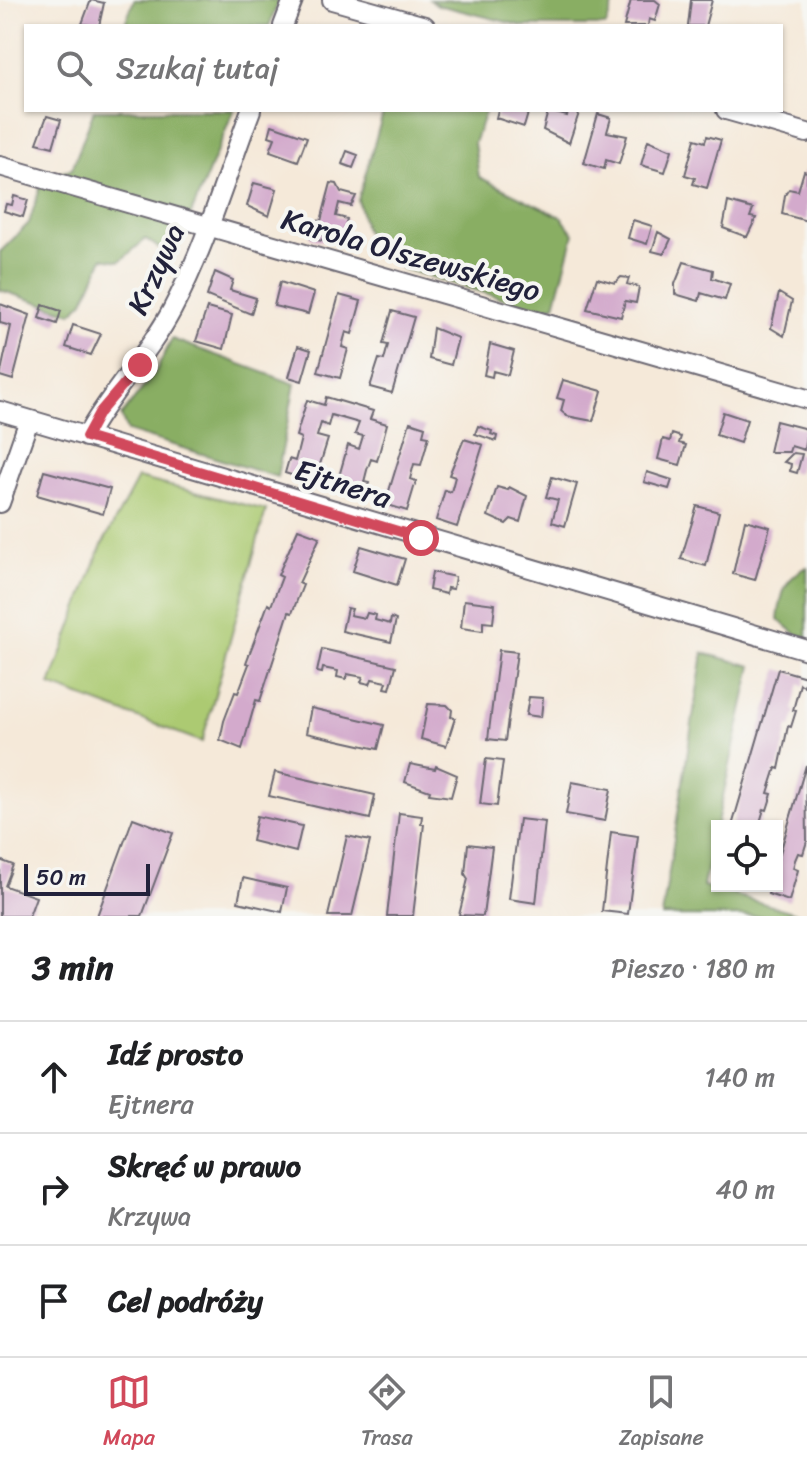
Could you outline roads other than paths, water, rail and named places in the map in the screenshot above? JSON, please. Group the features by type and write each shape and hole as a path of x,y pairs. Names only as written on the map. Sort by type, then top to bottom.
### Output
{"street":[{"path":"284,24 293,0"},
{"path":"332,0 418,24"},
{"name":"Krzywa","path":"86,437 99,413 140,365 173,308 250,112"},
{"path":"733,112 807,133"},
{"name":"Karola Olszewskiego","path":"0,166 807,399"},
{"name":"Ejtnera","path":"0,411 807,650"},
{"path":"0,503 29,420"}]}
